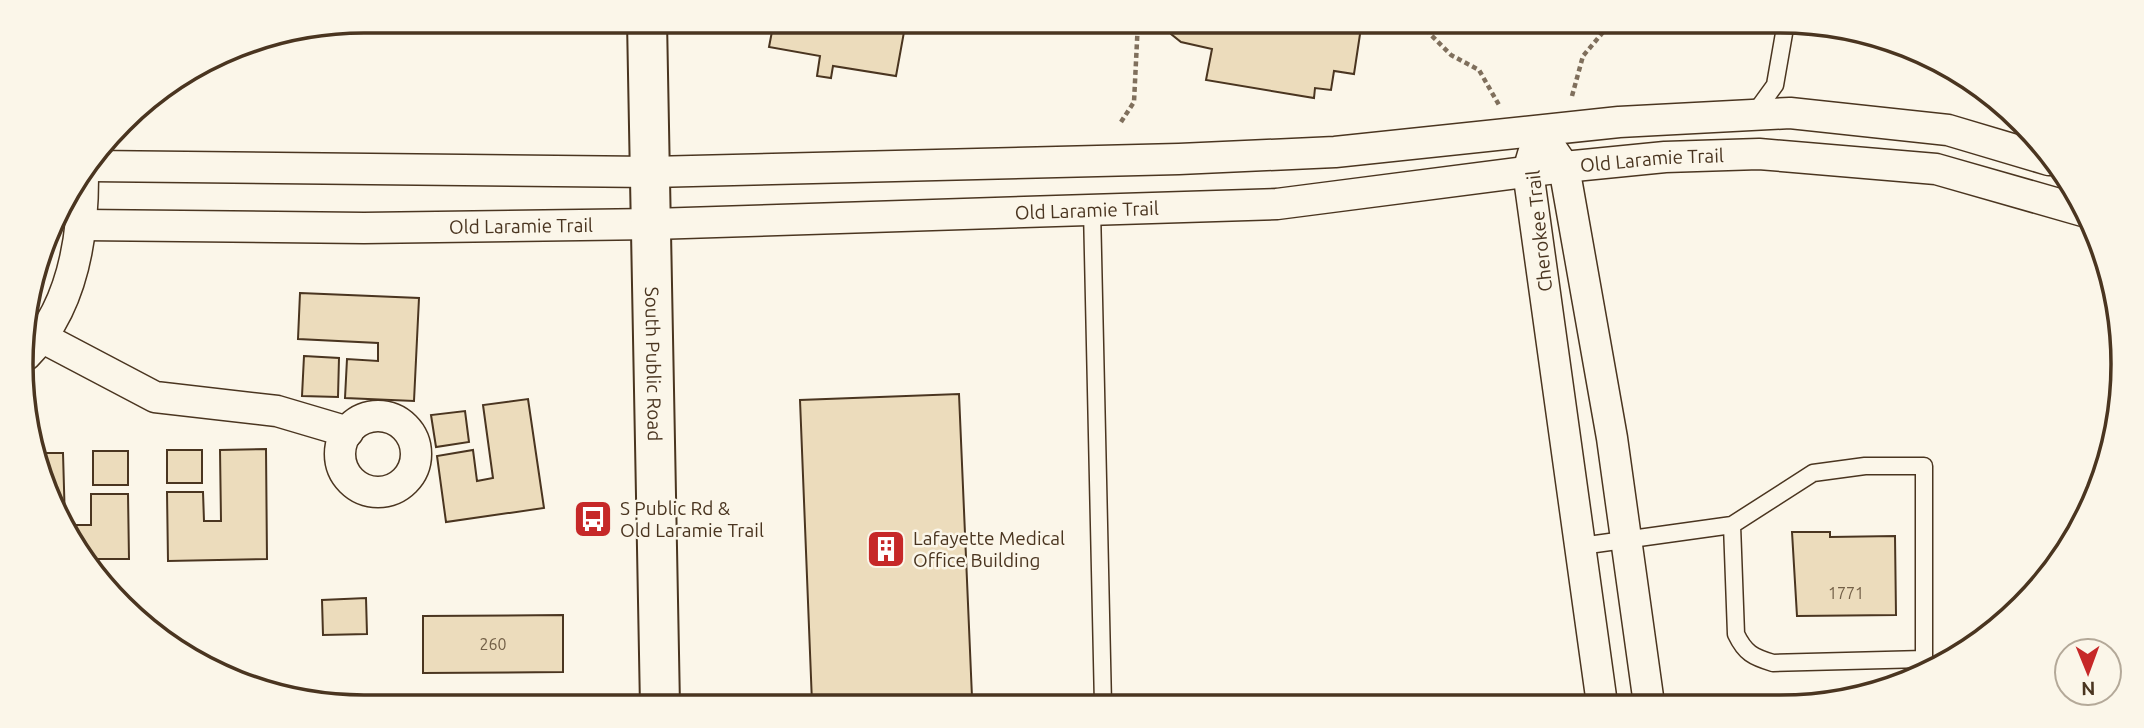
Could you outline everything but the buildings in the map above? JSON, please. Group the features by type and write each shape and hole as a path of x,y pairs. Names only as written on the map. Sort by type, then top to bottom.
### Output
{"street":[{"name":"South Public Road","path":"647,33 660,695"},
{"name":"Old Laramie Trail","path":"100,166 651,172 1179,159 1335,152 1619,122 1790,113 1948,130 2037,156"},
{"name":"Cherokee Trail","path":"1539,131 1564,167 1599,355 1627,537 1647,695"},
{"name":"Cherokee Trail","path":"1539,131 1528,171 1601,695"},
{"name":"Old Laramie Trail","path":"83,225 324,228 653,224 1277,204 1564,167 1665,157 1759,153 1936,169 2069,205"},
{"path":"83,190 83,225 65,296 35,346 155,397 277,411 348,432"}],"lane":[{"path":"1754,114 1775,85 1784,33"},
{"path":"1092,209 1103,695"},
{"path":"1581,545 1732,525 1813,473 1865,466 1924,466 1924,659 1773,663 1752,657 1743,649 1736,634 1732,525"}],"path":[{"path":"1121,121 1134,103 1138,33"},
{"path":"1430,33 1451,55 1479,70 1500,106"},
{"path":"1572,96 1583,57 1602,33"}],"place":[{"name":"S Public Rd & Old Laramie Trail","path":"593,519"},
{"name":"Lafayette Medical Office Building","path":"886,549"}]}
